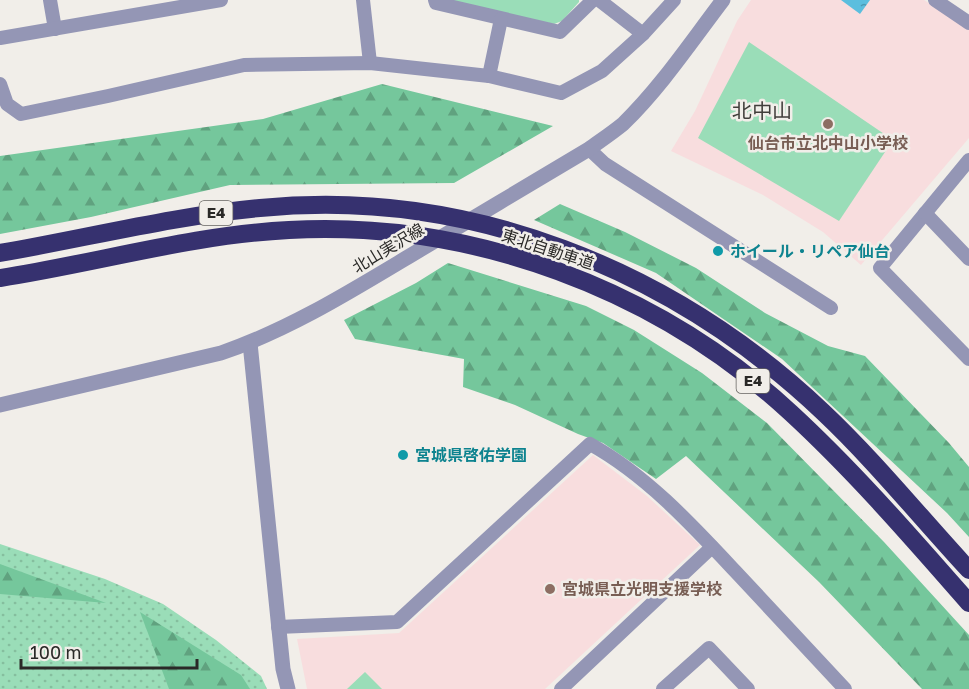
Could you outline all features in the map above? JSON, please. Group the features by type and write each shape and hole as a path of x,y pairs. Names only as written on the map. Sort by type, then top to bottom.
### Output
{"highway":[{"name":"東北自動車道","path":"0,253 158,223 262,207 359,206 435,215 498,228 564,248 612,267 655,289 742,345 784,377 853,441 969,570"},
{"name":"東北自動車道","path":"0,278 162,246 253,233 325,229 404,234 477,247 544,265 622,297 664,320 714,352 789,411 823,444 969,603"}],"street":[{"path":"50,0 55,29"},
{"path":"0,38 221,0"},
{"path":"363,0 370,63"},
{"path":"435,0 436,3 560,32 592,0"},
{"path":"599,0 643,34"},
{"path":"0,84 7,104 21,114 243,65 370,63 489,75 561,93 602,71 643,34 674,0"},
{"name":"北山実沢線","path":"0,405 188,362 250,343 345,295 589,149 621,126 642,104 723,0"},
{"path":"935,0 969,23"},
{"path":"489,75 501,19"},
{"path":"589,149 605,164 831,308"},
{"path":"969,160 880,268 969,359"},
{"path":"925,213 968,254"},
{"path":"250,343 278,627 288,689"},
{"path":"278,627 398,622 590,444 607,454 663,498 845,689"},
{"path":"561,689 712,547"},
{"path":"663,689 709,648 748,689"}],"shaded area":[{"name":"仙台市立北中山小学校","path":"751,0 924,0 969,29 969,138 861,265 823,232 763,195 671,151 695,111 737,21"},
{"name":"宮城県立光明支援学校","path":"593,455 647,496 700,545 545,689 307,689 297,639 399,633"}],"green space":[{"path":"442,0 579,0 579,2 562,21 554,24"},
{"path":"749,42 893,140 839,221 698,138"},
{"path":"382,84 553,126 454,183 230,185 91,217 0,234 0,156 263,119"},
{"path":"560,204 625,232 696,268 765,313 828,346 865,356 949,443 969,467 969,537 947,513 782,359 656,273 534,220"},
{"path":"448,263 586,306 634,330 702,373 767,423 884,542 969,635 969,689 922,689 819,582 686,456 656,479 603,443 515,405 463,387 464,359 355,339 344,320 416,283"},
{"path":"0,544 105,579 163,604 216,640 261,676 267,689 0,689"},
{"path":"0,564 106,603 0,594"},
{"path":"140,612 241,675 250,689 169,689"},
{"path":"365,672 382,689 347,689"}],"water":[{"path":"841,0 870,0 860,14"}],"place":[{"name":"仙台市立北中山小学校","path":"828,124"},
{"name":"ホイール・リペア仙台","path":"718,251"},
{"name":"宮城県啓佑学園","path":"403,455"},
{"name":"宮城県立光明支援学校","path":"550,589"}],"district":[{"name":"北中山","path":"762,111"}]}
